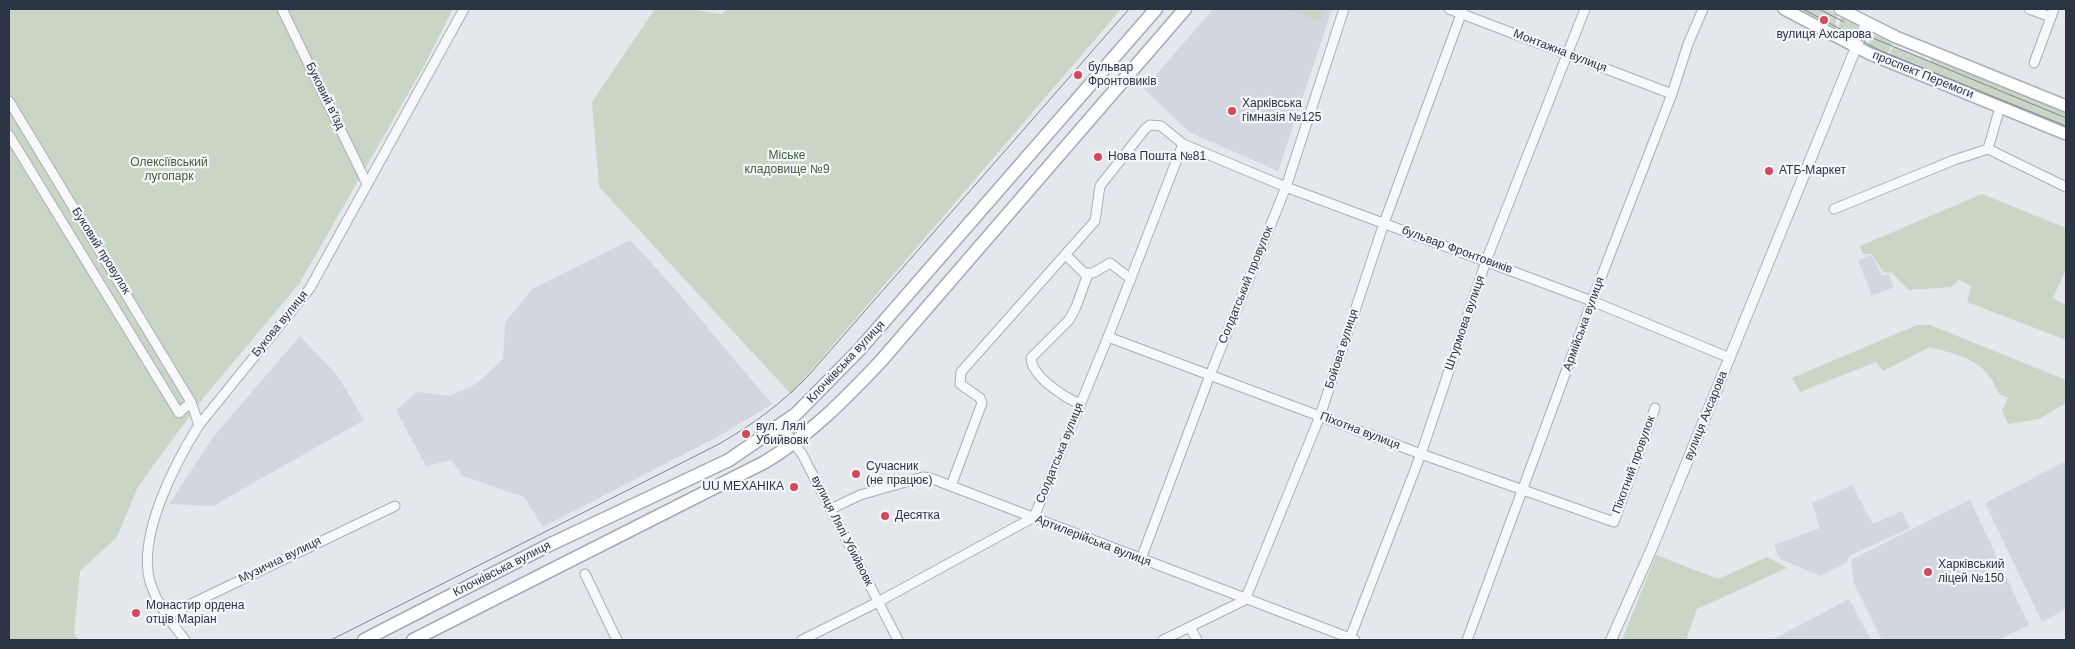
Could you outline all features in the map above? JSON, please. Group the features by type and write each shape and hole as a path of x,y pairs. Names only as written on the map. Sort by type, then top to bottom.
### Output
{"main road":[{"name":"Клочківська вулиця","path":"364,640 565,538 729,460 781,426 808,403 860,350 1156,9"},
{"name":"Клочківська вулиця","path":"413,640 736,477 794,443 840,404 881,360 1185,9"},
{"name":"проспект Перемоги","path":"1784,9 1856,48 2066,134"},
{"name":"проспект Перемоги","path":"1840,9 1866,23 2066,106"}],"street":[{"name":"Буковий в'їзд","path":"282,9 367,184"},
{"name":"Букова вулиця","path":"185,640 166,616 150,581 148,558 151,535 169,482 184,449 199,425 310,288 464,9"},
{"name":"Солдатський провулок","path":"1141,559 1210,375 1286,187 1344,9"},
{"name":"Монтажна вулиця","path":"1449,9 1463,11 1566,54 1672,94"},
{"name":"Штурмова вулиця","path":"1352,639 1421,454 1486,261 1585,9"},
{"name":"Армійська вулиця","path":"1467,640 1592,301 1672,94 1688,44 1703,9"},
{"path":"2029,9 2052,13 2034,62"},
{"name":"Бойова вулиця","path":"1245,600 1320,416 1384,223 1463,11"},
{"name":"вулиця Ахсарова","path":"1612,640 1652,548 1866,23"},
{"name":"Буковий провулок","path":"9,101 191,402 199,425"},
{"path":"1988,149 2000,107"},
{"name":"бульвар Фронтовиків","path":"951,486 982,403 980,398 960,384 961,372 1095,222 1100,186 1150,125 1161,126 1183,144 1286,187 1592,301 1730,358"},
{"name":"Буковий провулок","path":"9,135 179,413 191,402"},
{"name":"Солдатська вулиця","path":"802,640 878,602 1034,518 1108,337 1183,144"},
{"path":"1834,209 1954,160 1988,149 2066,187"},
{"path":"1066,255 1088,274"},
{"path":"1080,404 1059,393 1034,368 1031,358 1069,320 1076,307 1088,274 1110,263 1130,279"},
{"name":"Піхотна вулиця","path":"1108,337 1421,454 1614,522"},
{"name":"Піхотний провулок","path":"1614,522 1654,408"},
{"name":"вулиця Лялі Убийвовк","path":"781,426 794,443 831,509 898,640"},
{"name":"Артилерійська вулиця","path":"831,509 860,495 923,477 1352,639"},
{"name":"Музична вулиця","path":"166,616 395,506"},
{"path":"584,574 617,640"},
{"path":"1163,640 1245,600"},
{"path":"1190,627 1197,640"}],"shaded area":[{"name":"Харківська гімназія №125","path":"1213,9 1332,9 1278,171 1189,132 1144,89"},
{"path":"630,240 668,281 772,404 719,436 543,527 524,497 463,476 451,460 426,466 396,410 417,392 450,396 476,384 503,359 505,323 532,289"},
{"path":"1872,255 1882,276 1889,274 1894,287 1872,296 1858,260"},
{"path":"300,336 337,375 364,420 213,506 169,504 213,437"},
{"path":"2066,461 2066,609 2042,622 1985,503"},
{"path":"1852,485 1873,524 1902,511 1910,528 1851,555 1846,563 1820,576 1780,559 1774,545 1820,528 1812,503"},
{"name":"Харківський ліцей №150","path":"1970,500 2029,625 1998,640 1882,640 1854,583 1851,560"},
{"path":"1849,599 1871,640 1772,640"}],"green space":[{"name":"Олексіївський лугопарк","path":"9,9 453,9 424,66 299,284 204,397 155,463 137,489 117,537 80,571 74,634 79,640 9,640"},
{"name":"Міське кладовище №9","path":"655,9 690,9 722,14 728,9 1121,9 791,394 599,187 592,102"},
{"path":"1287,9 1326,9 1320,22"},
{"path":"1790,9 1826,9 1837,15 1835,27 1805,12 1803,16"},
{"path":"1841,16 1857,25 1857,32 1853,39 1838,34"},
{"path":"1876,35 1893,42 1886,57 1869,46 1870,39"},
{"path":"1893,46 1930,61 1932,57 2066,112 2066,132 1888,59"},
{"path":"1982,194 2066,228 2066,269 2053,298 2066,305 2066,340 1967,302 1971,286 1959,280 1952,287 1909,290 1892,273 1883,272 1872,254 1863,254 1860,246"},
{"path":"1917,325 1930,325 2066,380 2066,403 2039,419 2008,424 2002,410 2008,398 1999,394 1994,383 1980,367 1972,361 1952,353 1930,347 1883,371 1876,362 1800,392 1792,378"},
{"path":"1656,555 1718,579 1767,557 1787,568 1697,609 1686,640 1622,640"}],"tram line":[{"path":"331,640 719,444 755,422 777,405 808,376 1129,9"},
{"path":"1803,9 1881,51 2066,126"},
{"path":"1819,9 1844,22"},
{"path":"1863,34 2066,118"}],"place":[{"name":"вулиця Ахсарова","path":"1824,20"},
{"name":"бульвар Фронтовиків","path":"1078,75"},
{"name":"Харківська гімназія №125","path":"1232,111"},
{"name":"Нова Пошта №81","path":"1098,157"},
{"name":"АТБ-Маркет","path":"1769,171"},
{"name":"вул. Лялі Убийвовк","path":"746,434"},
{"name":"Сучасник (не працює)","path":"856,474"},
{"name":"UU МЕХАНІКА","path":"794,487"},
{"name":"Десятка","path":"885,516"},
{"name":"Харківський ліцей №150","path":"1928,572"},
{"name":"Монастир ордена отців Маріан","path":"136,613"}]}
